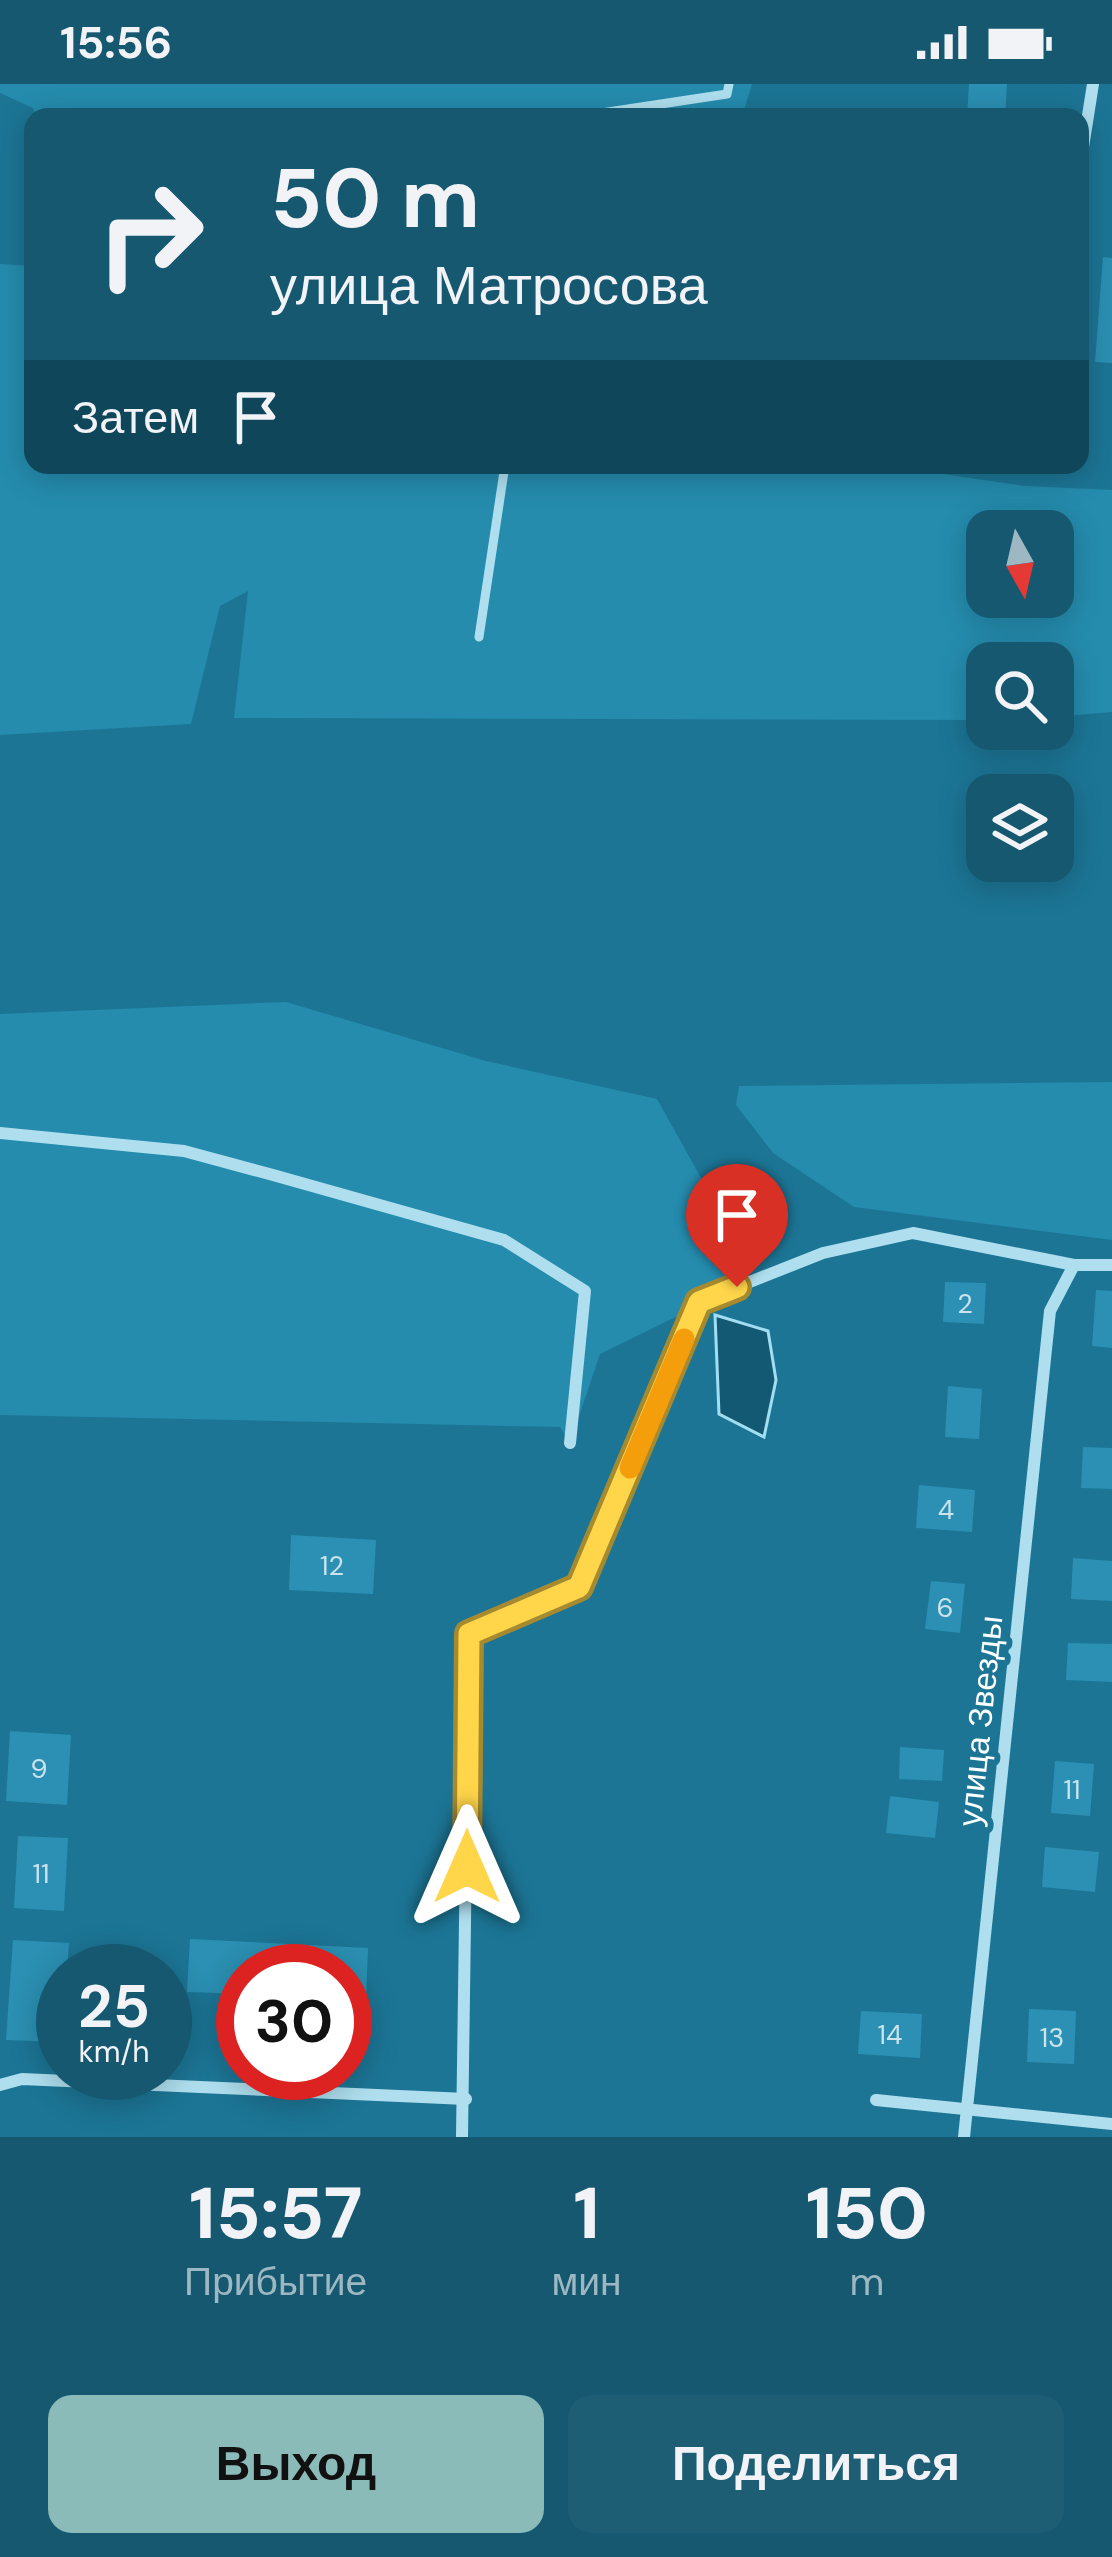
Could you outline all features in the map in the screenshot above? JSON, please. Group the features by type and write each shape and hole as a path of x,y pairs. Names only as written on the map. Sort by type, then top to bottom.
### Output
{"street":[{"path":"0,1133 184,1151 504,1240 584,1291 570,1443"},
{"path":"463,2137 469,1634 579,1587 699,1302 823,1253 913,1233 1074,1265 1112,1265"},
{"name":"улица Звезды","path":"964,2137 1050,1311 1074,1265"},
{"path":"0,2085 22,2079 466,2099"},
{"path":"876,2100 1112,2124"}],"lane":[{"path":"634,108 727,94 729,84"},
{"path":"479,637 504,474"}],"shaded area":[{"path":"0,84 752,84 745,108 33,108 0,93"},
{"path":"0,264 24,265 24,474 943,474 1025,486 1112,490 1112,712 1074,715 1074,642 966,642 966,720 234,718 248,591 220,606 191,724 0,735"},
{"path":"286,1002 486,1061 657,1099 724,1219 737,1287 600,1354 570,1443 560,1427 0,1415 0,1014"},
{"path":"1112,1082 1112,1240 854,1207 773,1153 736,1105 739,1086"},
{"path":"715,1315 768,1331 776,1380 764,1437 719,1414"}],"building":[{"path":"969,84 1007,84 1006,108 968,108"},
{"path":"1103,257 1112,258 1112,363 1095,362"},
{"path":"945,1282 986,1283 984,1324 943,1322"},
{"path":"1096,1290 1112,1291 1112,1348 1092,1346"},
{"path":"948,1386 982,1389 979,1439 945,1437"},
{"path":"1083,1447 1112,1448 1112,1489 1081,1488"},
{"path":"919,1485 975,1490 972,1532 916,1528"},
{"path":"291,1535 376,1540 373,1594 289,1590"},
{"path":"1073,1558 1112,1561 1112,1601 1071,1599"},
{"path":"931,1581 965,1584 960,1633 925,1629"},
{"path":"1068,1643 1112,1644 1112,1682 1066,1680"},
{"path":"10,1731 71,1735 67,1805 6,1801"},
{"path":"900,1747 944,1750 942,1781 899,1779"},
{"path":"1055,1761 1094,1764 1090,1816 1051,1813"},
{"path":"890,1796 939,1802 935,1838 886,1833"},
{"path":"18,1836 68,1838 64,1911 14,1908"},
{"path":"1045,1847 1099,1852 1095,1892 1042,1887"},
{"path":"190,1939 289,1944 216,1944 216,1993 192,1992"},
{"path":"13,1940 69,1943 36,1944 36,2041 6,2040"},
{"path":"1029,2009 1076,2011 1074,2064 1027,2062"},
{"path":"861,2011 922,2014 920,2058 858,2054"}],"slow traffic":[{"path":"630,1468 684,1339"}],"route":[{"path":"467,1867 469,1634 579,1587 699,1302 737,1287"}]}
